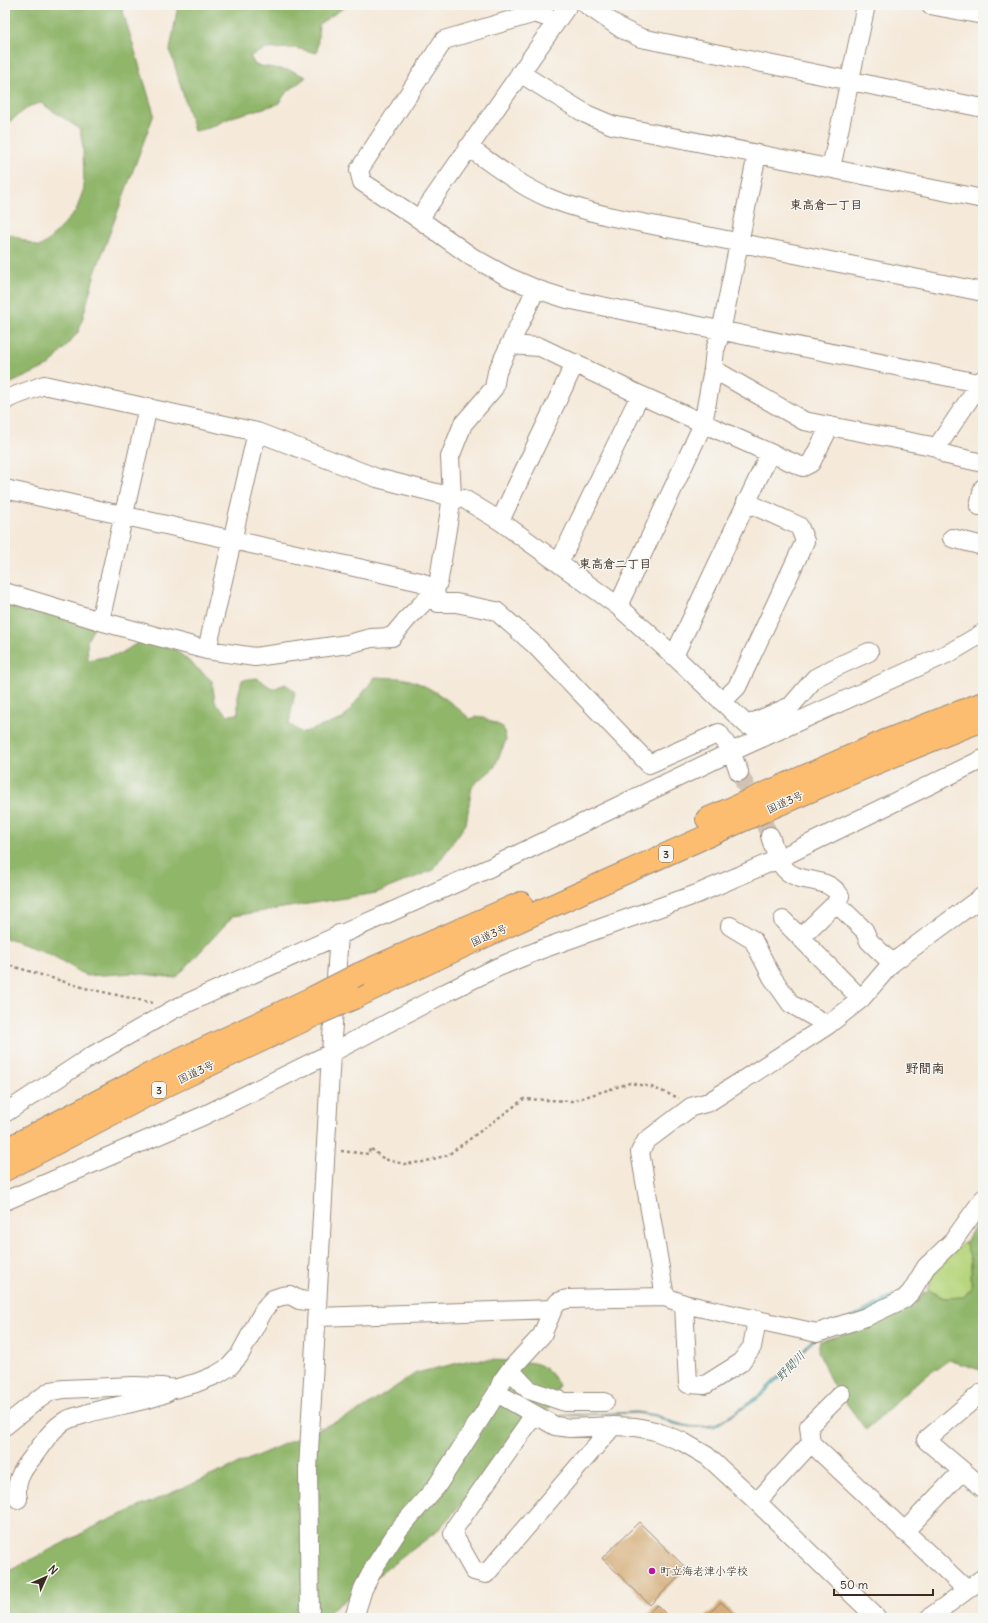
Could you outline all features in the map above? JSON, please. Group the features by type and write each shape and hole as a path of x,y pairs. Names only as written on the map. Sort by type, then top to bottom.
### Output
{"highway":[{"name":"国道3号","path":"5,1170 315,1006 359,974 504,911 870,747 983,703"},
{"name":"国道3号","path":"5,1150 150,1074 315,1006 354,998 429,962 714,833 912,748 983,720"}],"street":[{"path":"419,219 568,5"},
{"path":"587,5 622,29 641,38 838,77 849,81 983,108"},
{"path":"831,168 866,5"},
{"path":"930,5 983,16"},
{"path":"557,21 534,13 444,40 359,170 362,182 419,219 472,257 508,277 536,289 567,299 721,332 982,382 936,447"},
{"path":"520,73 586,114 612,125 983,199"},
{"path":"468,147 521,183 548,197 576,208 983,292"},
{"path":"618,606 703,424 714,370 715,350 721,332 740,243 756,154"},
{"path":"5,592 100,621 207,650 255,657 348,644 371,638 392,637 407,619 435,591 439,579 452,498 450,457 464,424 494,388 497,372 536,289"},
{"path":"510,345 540,347 703,424 803,467 811,463 830,426"},
{"path":"500,521 575,363"},
{"path":"714,370 804,421 936,447 947,455 983,463"},
{"path":"5,402 9,398 44,385 257,432 377,478 452,498 464,499 500,521 618,606 674,656 747,725 791,706 815,678 869,652"},
{"path":"559,563 640,395"},
{"path":"100,621 148,407"},
{"path":"207,650 257,432"},
{"path":"674,656 770,452"},
{"path":"983,488 979,506 983,506"},
{"path":"5,489 421,582 435,591 438,603 456,603 496,612 535,645 649,764 719,734 731,752 739,772"},
{"path":"722,702 737,687 805,541 799,526 746,502"},
{"path":"952,538 983,546"},
{"path":"5,1113 90,1057 174,1009 485,870 731,752 951,652 983,633"},
{"path":"5,1201 204,1116 331,1053 496,968 542,949 697,894 778,859 983,759"},
{"path":"770,836 778,859 788,872 824,883 836,889 840,896 836,903 800,938"},
{"path":"665,1297 640,1152 646,1141 691,1107 709,1102 828,1025 861,999 892,963 983,896"},
{"path":"836,903 864,930 869,941 892,963"},
{"path":"782,920 861,999"},
{"path":"730,926 753,940 772,977 791,1004 828,1025"},
{"path":"310,1618 308,1470 339,934"},
{"path":"354,1618 363,1589 375,1566 399,1529 436,1487 497,1393 502,1381 542,1335 553,1309 558,1302 567,1299 665,1297 684,1304 816,1333 866,1316 904,1299 917,1283 926,1267 953,1241 983,1199"},
{"path":"18,1499 16,1494 22,1471 47,1439 64,1421 98,1409 163,1394 216,1375 229,1366 239,1356 265,1308 273,1300 282,1296 290,1295 317,1310 553,1309"},
{"path":"684,1304 688,1384 705,1385 740,1363 752,1347 757,1320"},
{"path":"510,1370 529,1390 564,1402 605,1402"},
{"path":"5,1426 36,1401 51,1392 64,1389 134,1386 174,1389"},
{"path":"497,1393 555,1426 570,1428 613,1426 636,1427 655,1431 683,1442 707,1456 877,1618"},
{"path":"841,1394 809,1426 811,1443 967,1590"},
{"path":"983,1396 980,1394 926,1440 983,1488"},
{"path":"534,1415 456,1526 454,1534 474,1571 486,1574 613,1426"},
{"path":"756,1502 811,1443"},
{"path":"904,1532 962,1471"},
{"path":"929,1618 983,1578"}],"path":[{"path":"5,964 85,988 174,1009"},
{"path":"326,1150 369,1154 370,1148 384,1159 404,1164 423,1162 448,1155 524,1099 572,1101 630,1083 658,1089 677,1097 691,1107"}],"green space":[{"path":"5,5 121,5 154,114 95,273 79,331 50,365 5,386 5,232 39,247 48,241 76,211 84,188 83,147 80,130 74,125 41,103 30,106 5,125"},
{"path":"178,5 348,5 319,24 317,53 295,48 266,49 250,56 255,65 293,71 306,77 286,93 278,104 232,117 209,128 194,131 170,50"},
{"path":"5,593 95,625 87,641 88,660 120,654 142,640 176,650 212,681 215,702 228,715 238,714 238,696 242,680 257,678 273,689 285,684 295,691 289,724 302,733 343,719 375,677 399,678 423,685 432,690 449,701 470,719 479,716 503,727 506,740 494,768 472,786 466,824 433,870 376,893 233,916 176,978 134,973 87,976 48,953 5,938"},
{"path":"983,1212 983,1371 949,1360 916,1383 866,1430 831,1382 818,1351 820,1341 855,1331 913,1306 924,1293 929,1291 944,1298 964,1297 972,1288 971,1261 965,1243"},
{"path":"965,1241 971,1261 971,1287 964,1297 944,1298 927,1289 938,1269"},
{"path":"471,1360 517,1361 540,1365 548,1371 559,1385 552,1404 436,1532 321,1618 5,1618 5,1573 102,1523 358,1412 416,1373"}],"water":[{"name":"野間川","path":"932,1274 916,1300 815,1340 806,1348 790,1369 758,1399 714,1427 696,1427 713,1425 731,1415 758,1396 785,1370 813,1338"},
{"path":"636,1412 657,1415 673,1422 696,1427 673,1424 656,1416 636,1413 553,1416"}],"building":[{"name":"町立海老津小学校","path":"639,1522 687,1569 650,1605 602,1558"},
{"path":"721,1602 738,1618 704,1618"},
{"name":"町立海老津小学校","path":"657,1605 670,1618 644,1618"}],"tunnel":[{"path":"739,772 770,836"}],"place":[{"name":"町立海老津小学校","path":"652,1571"}],"district":[{"name":"東高倉一丁目","path":"826,204"},
{"name":"東高倉二丁目","path":"615,563"},
{"name":"野間南","path":"925,1068"}]}
